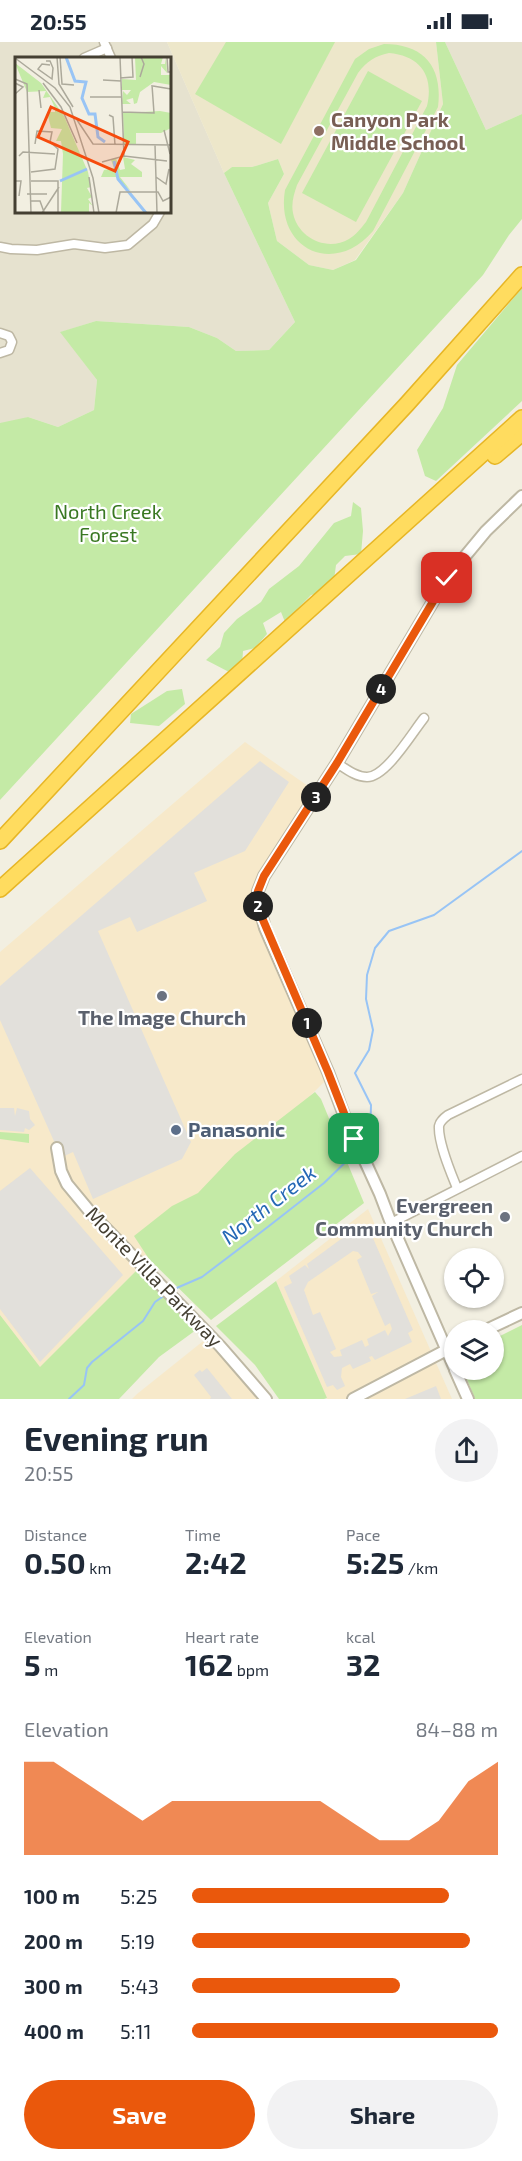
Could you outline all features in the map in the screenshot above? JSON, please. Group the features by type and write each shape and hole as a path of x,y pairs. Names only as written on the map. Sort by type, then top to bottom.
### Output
{"highway":[{"path":"0,831 472,324 522,266"},
{"path":"0,841 407,405 522,275"},
{"path":"0,900 9,884 522,418"},
{"path":"9,884 522,433"}],"street":[{"path":"86,57 106,45"},
{"path":"0,247 37,250 74,244 105,248 128,245 153,224 159,213"},
{"path":"0,333 9,336 12,342 9,350 0,352"},
{"path":"444,1333 354,1139 328,1072 262,920 258,891 264,876 337,763 447,578 486,531 522,496"},
{"path":"337,763 356,775 375,776 384,769 424,718"},
{"path":"457,1188 446,1161 439,1127 441,1121 448,1115 522,1079"},
{"name":"Monte Villa Parkway","path":"57,1148 61,1171 67,1184 125,1250 152,1274 266,1399"},
{"path":"391,1223 522,1156"},
{"path":"504,1322 522,1313"},
{"path":"353,1399 444,1352"},
{"path":"460,1380 468,1399"}],"shaded area":[{"path":"0,42 167,42 224,173 295,322 269,350 236,351 217,338 189,327 96,321 61,332 97,380 94,410 58,427 28,417 0,428"},
{"name":"Canyon Park Middle School","path":"167,42 436,42 443,104 403,193 355,260 333,270 309,265 277,241 268,203 284,174 278,159 252,167 232,167 224,173"},
{"path":"445,42 522,42 522,114 486,130"},
{"path":"245,742 318,793 264,876 258,902 328,1078 40,1368 0,1315 0,952"},
{"path":"260,761 289,782 245,851 194,873 207,901 137,932 130,917 98,931 191,1142 182,1159 93,1199 73,1152 58,1159 57,1148 0,1020 0,986"},
{"path":"0,1108 14,1108 15,1116 17,1108 29,1111 30,1119 35,1125 29,1130 25,1128 24,1132 0,1130"},
{"path":"30,1168 123,1275 40,1362 0,1309 0,1191"},
{"path":"368,1209 452,1399 327,1399 276,1281"},
{"path":"356,1228 361,1234 369,1229 413,1330 408,1333 412,1342 375,1360 372,1356 369,1357 371,1361 353,1369 350,1364 342,1368 341,1377 345,1386 337,1390 333,1385 327,1387 284,1287 292,1283 289,1276 305,1265 309,1269 307,1264","holes":["353,1251 358,1252 362,1257 357,1260 371,1294 378,1292 372,1296 385,1326 390,1323 392,1329 388,1336 385,1330 367,1339 369,1345 365,1347 362,1340 340,1350 342,1356 334,1357 330,1352 336,1349 320,1312 313,1315 304,1290 308,1282"]},
{"path":"207,1338 266,1399 132,1399 137,1394"},
{"path":"207,1368 232,1399 210,1399 211,1397 194,1375"},
{"path":"436,1386 441,1399 405,1399"}],"green space":[{"path":"226,42 335,42 281,144 195,94"},
{"name":"North Creek Forest","path":"436,42 445,42 486,130 522,114 522,219 483,275 0,800 0,423 28,417 58,427 94,410 97,380 60,332 96,321 189,327 217,338 236,351 269,350 295,322 224,173 232,167 252,167 278,159 284,174 268,203 277,241 309,265 333,270 356,260 403,193 443,104"},
{"path":"384,44 398,45 420,53 434,69 439,93 438,107 373,231 358,245 341,252 325,254 311,250 298,241 289,228 284,211 285,190 355,59 369,49","holes":["389,53 409,58 423,69 429,85 427,106 366,222 352,237 340,243 323,243 315,240 301,229 293,213 297,185 358,73 368,62 380,56"]},
{"path":"368,71 422,101 356,222 302,193"},
{"path":"522,288 522,401 436,481 425,476 417,450 443,408 457,365"},
{"path":"353,502 361,508 363,531 361,554 345,556 336,565 334,580 325,592 311,595 285,622 281,612 263,623 267,634 255,648 243,651 242,665 229,672 206,660 220,647 224,633 237,619 261,602 269,589 299,566 334,523 351,516"},
{"path":"182,689 185,704 159,726 130,723 131,714 167,691"},
{"path":"315,1092 321,1099 364,1203 211,1320 149,1259 134,1236 172,1206 198,1193 235,1154"},
{"path":"0,1132 29,1134 29,1143 0,1139"},
{"path":"138,1269 196,1330 159,1357 119,1399 0,1399 0,1315 40,1367"},
{"path":"276,1281 327,1398 279,1399 255,1365 216,1326"},
{"path":"522,1325 522,1399 475,1399 467,1380 504,1380 504,1334"}],"waterway":[{"name":"North Creek","path":"362,1146 370,1139 371,1105 355,1073 369,1050 373,1030 366,999 367,975 375,948 389,931 434,915 522,851"},
{"name":"North Creek","path":"172,1290 202,1277 324,1183 356,1152"},
{"name":"North Creek","path":"69,1399 84,1385 87,1368 92,1362 143,1321 155,1302 165,1295"}],"place":[{"name":"Canyon Park Middle School","path":"319,131"},
{"name":"The Image Church","path":"162,996"},
{"name":"Panasonic","path":"176,1130"},
{"name":"Evergreen Community Church","path":"505,1217"}],"route":[{"path":"354,1139 328,1072 265,927 260,913 258,891 264,876 337,763 447,578"}]}
